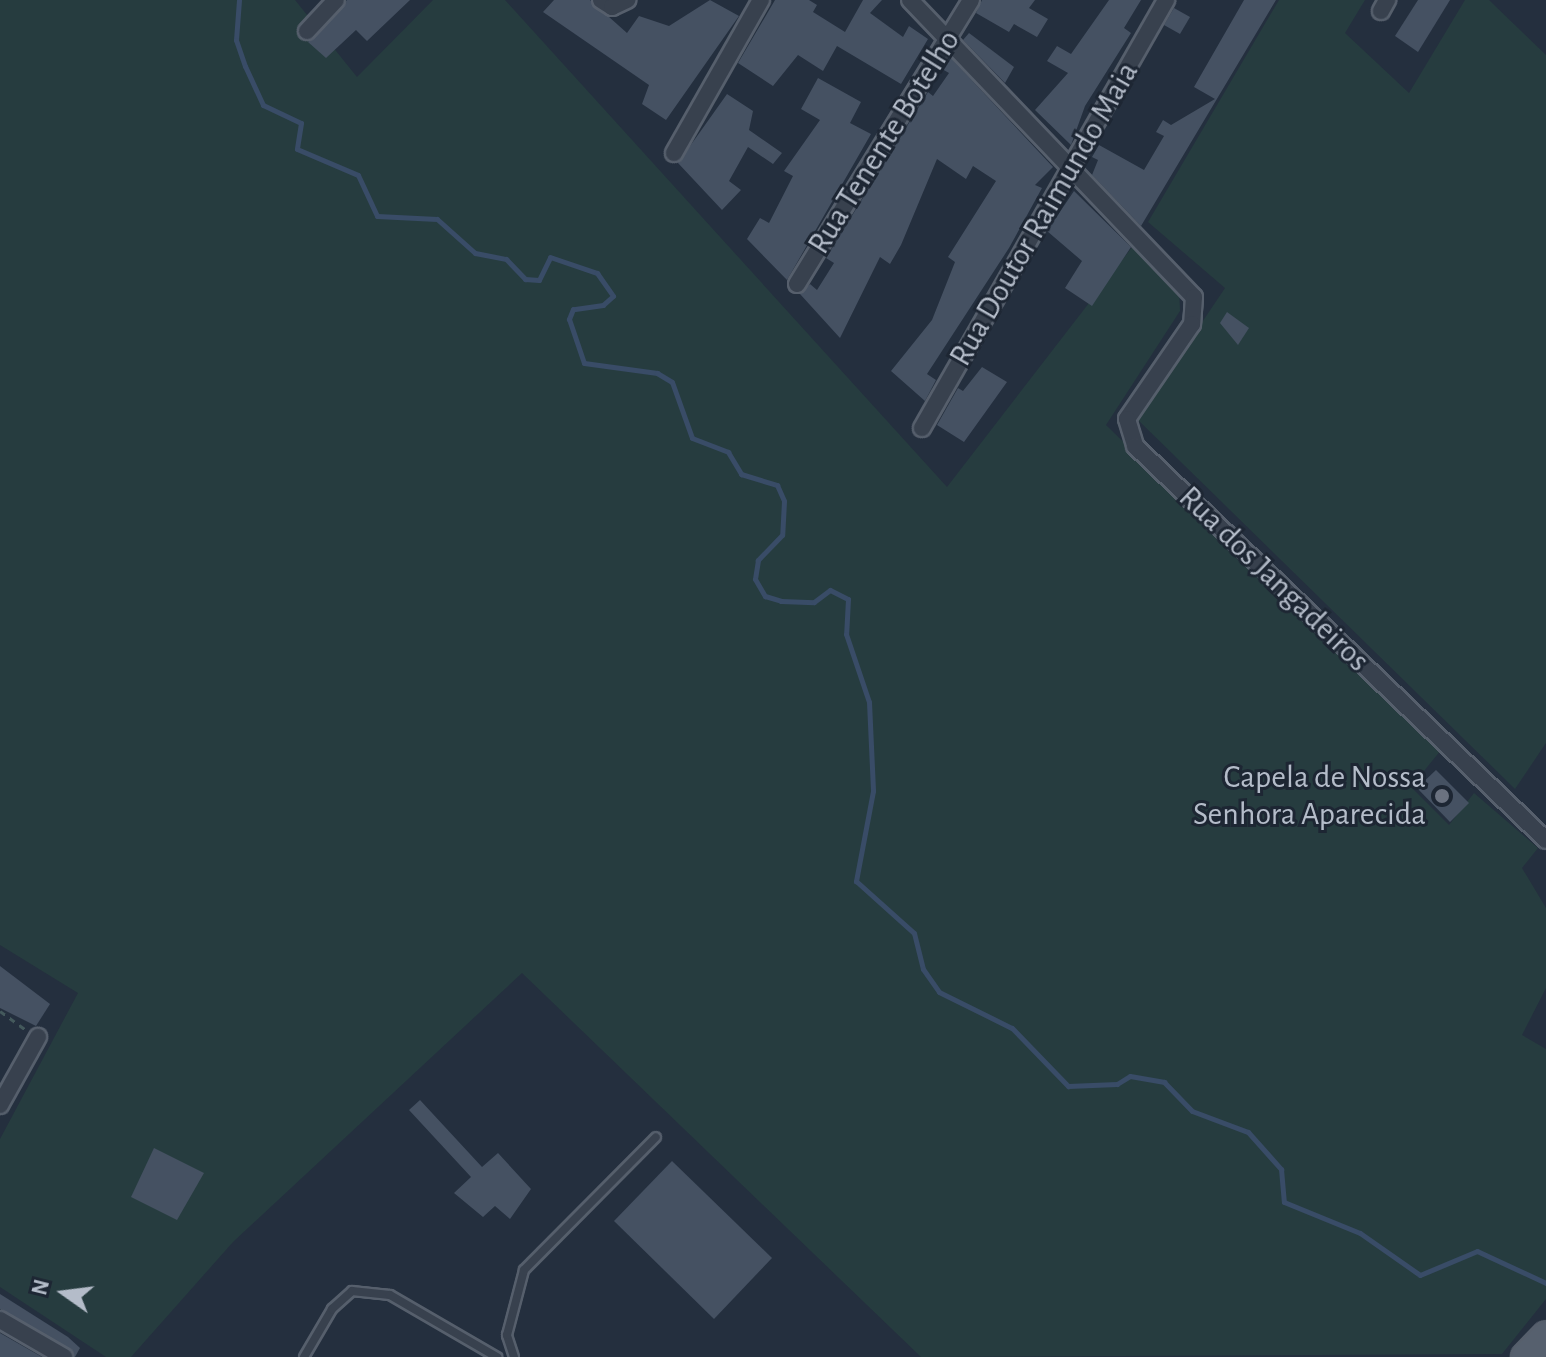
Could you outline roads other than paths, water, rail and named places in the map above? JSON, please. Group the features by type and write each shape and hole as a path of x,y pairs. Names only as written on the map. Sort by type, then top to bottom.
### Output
{"main road":[{"path":"1525,1357 1546,1335"}],"street":[{"path":"307,31 336,0"},
{"path":"601,0 612,7 627,0"},
{"path":"674,153 761,0"},
{"path":"910,0 1071,170"},
{"name":"Rua Tenente Botelho","path":"797,284 971,0"},
{"name":"Rua Doutor Raimundo Maia","path":"922,428 1166,0"},
{"name":"Rua dos Jangadeiros","path":"1071,170 1187,285 1192,324 1127,419 1135,446 1546,840"},
{"path":"0,1105 38,1037"},
{"path":"0,1320 64,1357"}],"lane":[{"path":"514,1357 507,1335 524,1270 656,1137"},
{"path":"304,1357 332,1309 352,1291 390,1295 497,1357"}],"waterway":[{"path":"239,0 236,40 245,66 263,105 301,123 297,149 358,175 377,216 437,219 475,253 506,259 525,279 539,280 550,257 597,273 613,296 603,305 573,309 569,319 584,363 657,373 672,382 692,438 728,452 741,474 777,485 784,501 782,535 758,560 755,579 765,596 781,601 814,602 830,590 848,599 846,634 869,702 873,791 856,881 914,933 923,969 939,992 1012,1028 1068,1086 1117,1084 1130,1076 1164,1082 1192,1111 1248,1132 1281,1169 1284,1202 1360,1233 1420,1275 1477,1251 1546,1283"}],"place":[{"name":"Capela de Nossa Senhora Aparecida","path":"1442,796"}]}
